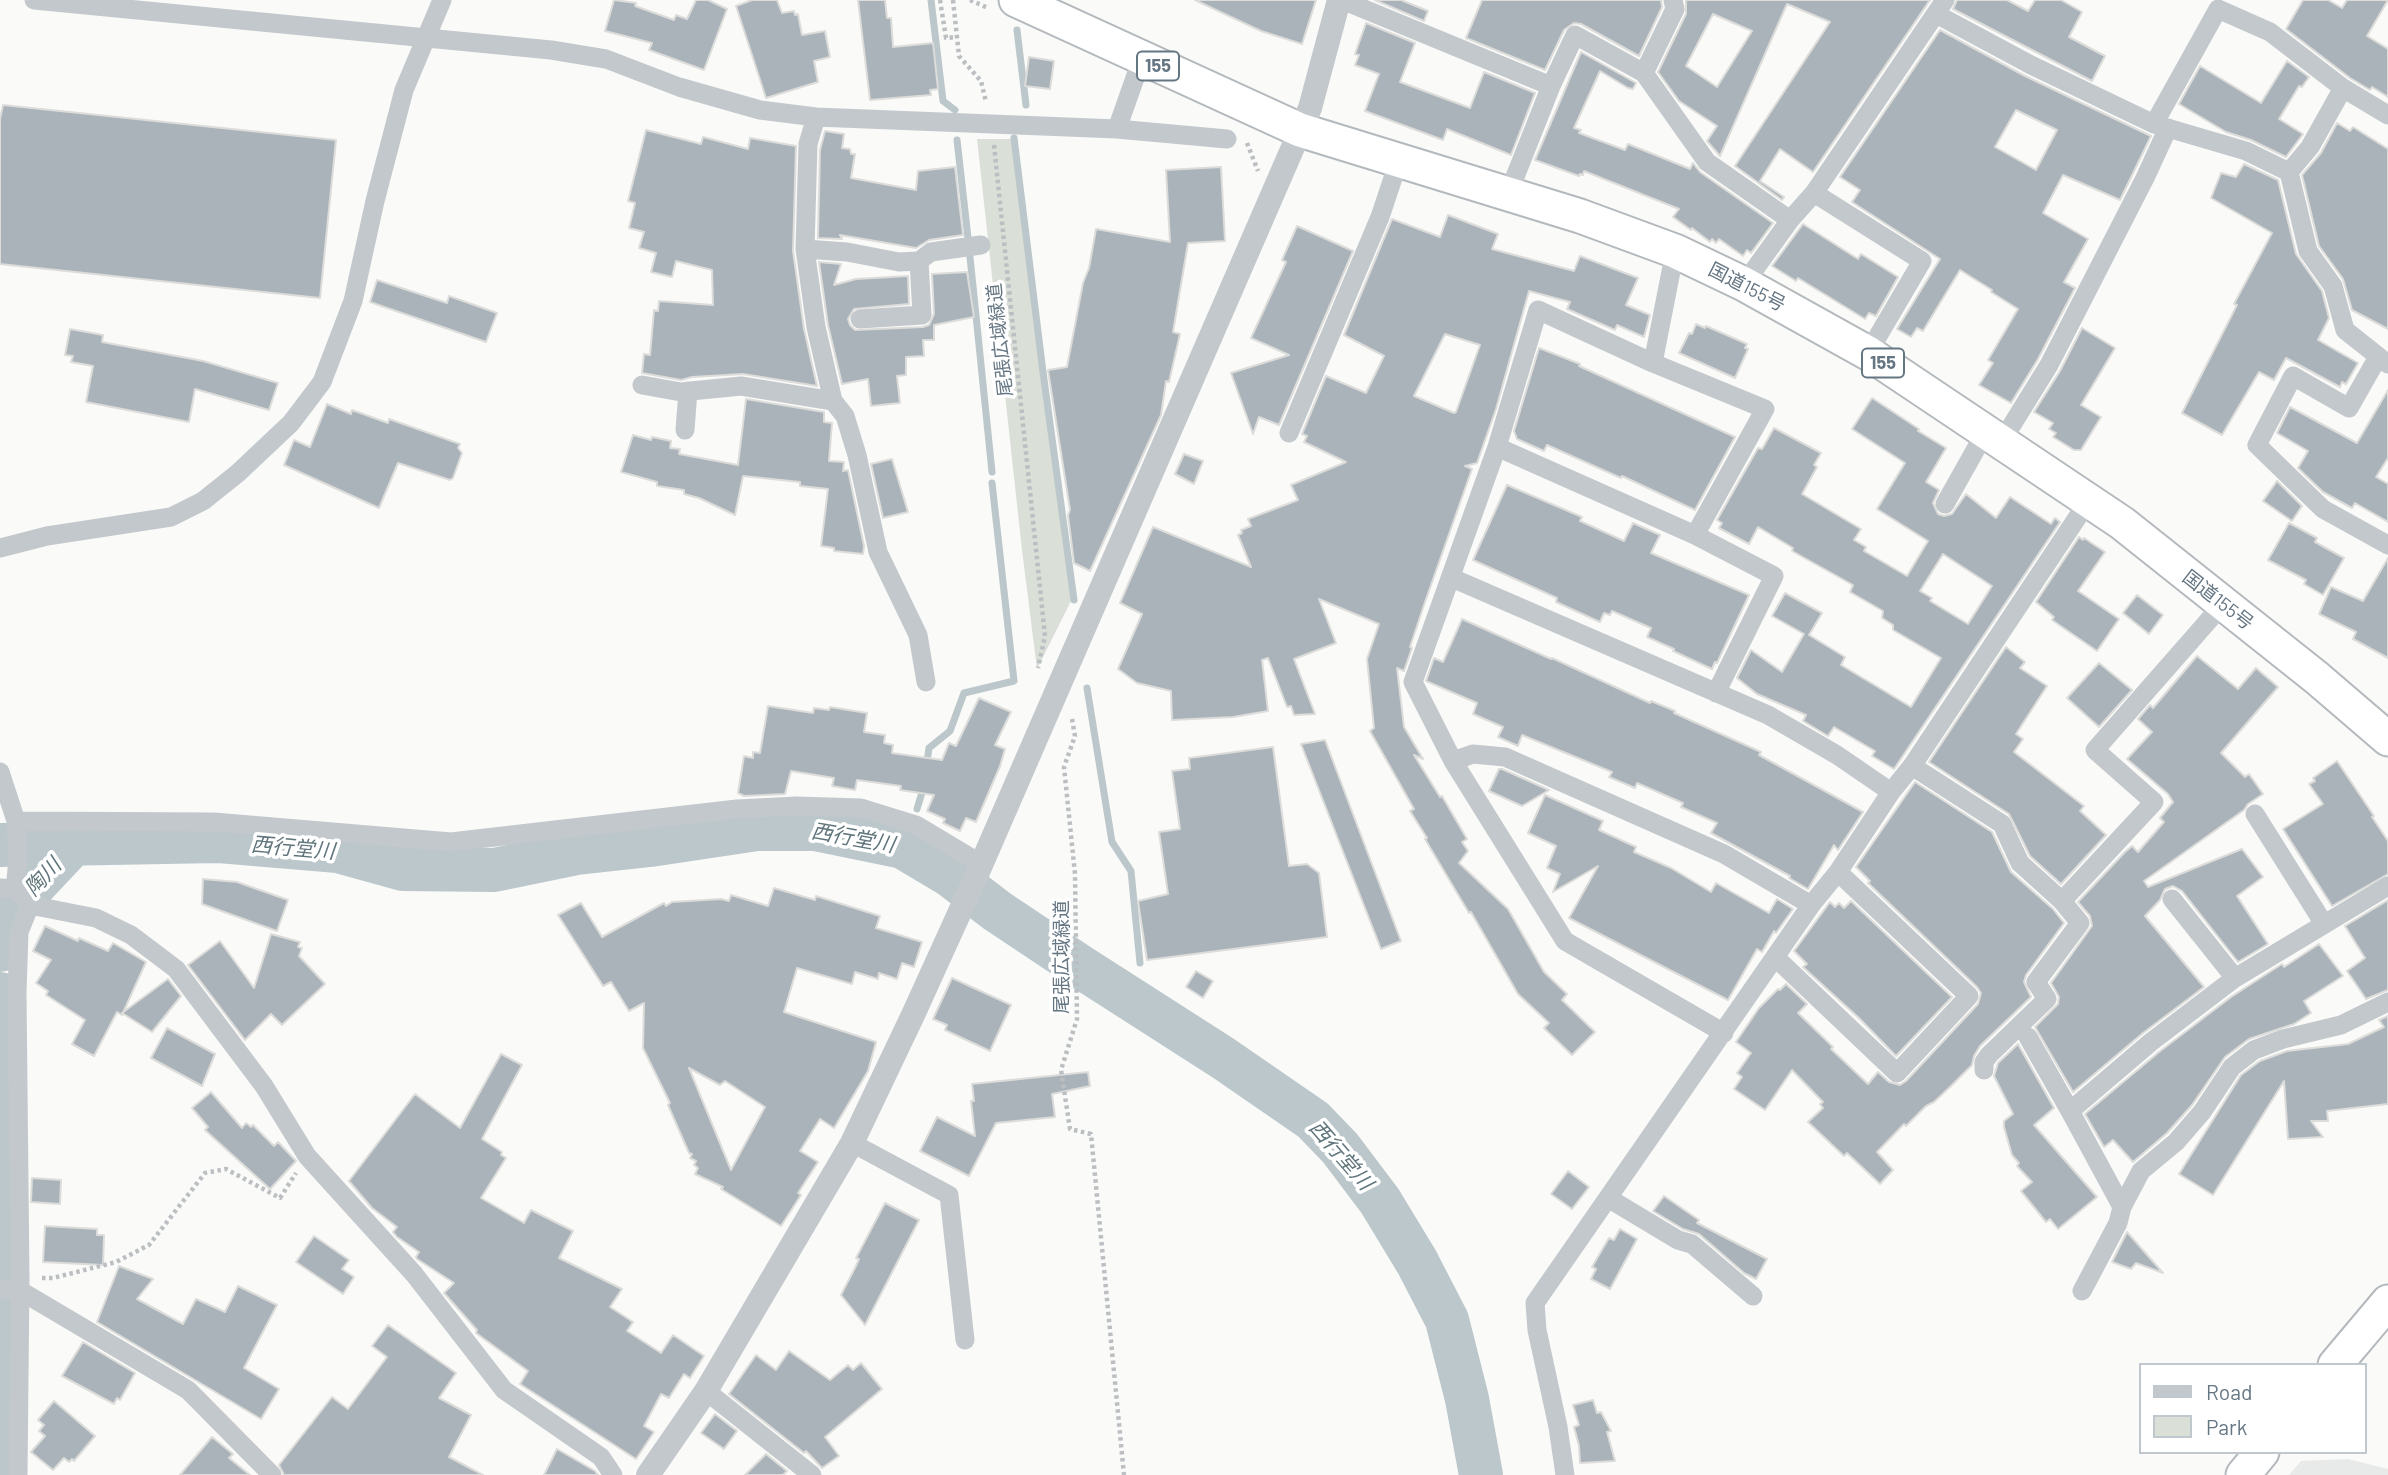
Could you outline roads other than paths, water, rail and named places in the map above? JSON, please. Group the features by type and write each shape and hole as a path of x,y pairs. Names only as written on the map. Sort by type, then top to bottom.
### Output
{"highway":[{"name":"国道155号","path":"1016,0 1300,130 1580,216 1675,251 1744,284 1868,353 2122,523 2386,732"},
{"path":"2337,1363 2388,1302"},
{"path":"2243,1475 2260,1454"}],"street":[{"path":"34,0 551,50 606,60 679,87 760,110 816,117 1117,129 1227,139"},
{"path":"0,548 47,536 171,517 203,501 239,473 291,423 322,382 353,300 404,90 442,0"},
{"path":"648,1475 706,1391 852,1143 960,911 1310,108 1341,0 1551,86"},
{"path":"1644,73 1675,9 1673,0"},
{"path":"1744,284 1790,220 1814,193 1940,7 2031,65 2161,126 2246,151 2289,172"},
{"path":"1945,504 2049,365 2145,178 2161,126 2218,9 2270,32 2343,88 2388,115"},
{"path":"1508,192 1575,35 1644,73 1707,162 1790,220"},
{"path":"1117,129 1142,58"},
{"path":"2289,172 2310,147 2343,88"},
{"path":"816,117 808,144 806,249 816,327 832,401 845,416 857,455 878,552 918,635 926,682"},
{"path":"1289,433 1380,217 1399,160"},
{"path":"2289,172 2308,251 2333,286 2345,330 2383,360 2349,408 2292,376 2257,445 2323,509 2388,545"},
{"path":"1814,193 1922,261 1868,353"},
{"path":"806,249 847,252 900,262 919,261 931,252 981,245"},
{"path":"1653,363 1675,251"},
{"path":"860,319 922,315 919,261"},
{"path":"1695,535 1765,409 1653,363 1538,310 1497,447 1413,682 1453,761 1565,941 1724,1034"},
{"path":"642,385 688,391 741,386 832,401"},
{"path":"685,430 688,391"},
{"path":"1497,447 1695,535 1774,576 1716,693"},
{"path":"1564,1475 1558,1427 1537,1330 1535,1303 1811,905 1838,873 1891,792 1912,766 2089,500"},
{"path":"1452,578 1768,715 1838,755 1891,792"},
{"path":"2062,901 2154,802 2095,750 2223,604"},
{"path":"1453,761 1473,754 1505,757 1724,854 1811,905"},
{"path":"1912,766 2001,824 2020,863 2062,901 2080,923 2036,982 2047,999 1989,1055 1984,1062 1984,1070"},
{"path":"0,772 4,803 16,821 18,860 8,889 30,905 96,918 131,935 176,969 264,1086 307,1156 414,1274 504,1390 601,1457 613,1475"},
{"path":"16,821 214,822 451,842 737,809 796,806 861,808 916,825 979,868"},
{"path":"2255,814 2324,924"},
{"path":"1776,958 1896,1073 1969,996 1838,873"},
{"path":"2070,1111 2151,1042 2235,978 2388,886"},
{"path":"2172,899 2235,978"},
{"path":"18,1475 12,1287 17,993 19,932 30,905"},
{"path":"2082,1291 2118,1223 2122,1207 2141,1171 2176,1142 2203,1112 2232,1067 2254,1050 2283,1039 2340,1025 2388,1002"},
{"path":"2028,1037 2122,1207"},
{"path":"852,1143 949,1195 965,1340"},
{"path":"1608,1198 1678,1240 1692,1244 1753,1296"},
{"path":"12,1287 188,1390 272,1475"},
{"path":"706,1391 812,1475"}],"waterway":[{"path":"931,0 943,101 955,110"},
{"path":"1017,30 1026,105"},
{"path":"1014,138 1074,600"},
{"path":"957,140 968,238"},
{"path":"970,257 992,472"},
{"path":"926,768 929,748 950,731 964,693 1014,681 992,483"},
{"path":"1087,688 1112,842 1131,871 1140,963"},
{"path":"917,809 924,786"},
{"name":"西行堂川","path":"0,845 219,841 338,851 403,869 494,870 577,853 757,829 815,829 903,847 950,875 997,911 1223,1058 1313,1120 1340,1148 1380,1201 1417,1262 1447,1320 1467,1399 1481,1475"},
{"name":"陶川","path":"0,950 8,913 74,843"},
{"name":"陶川","path":"0,994 4,1309 0,1465"}]}
